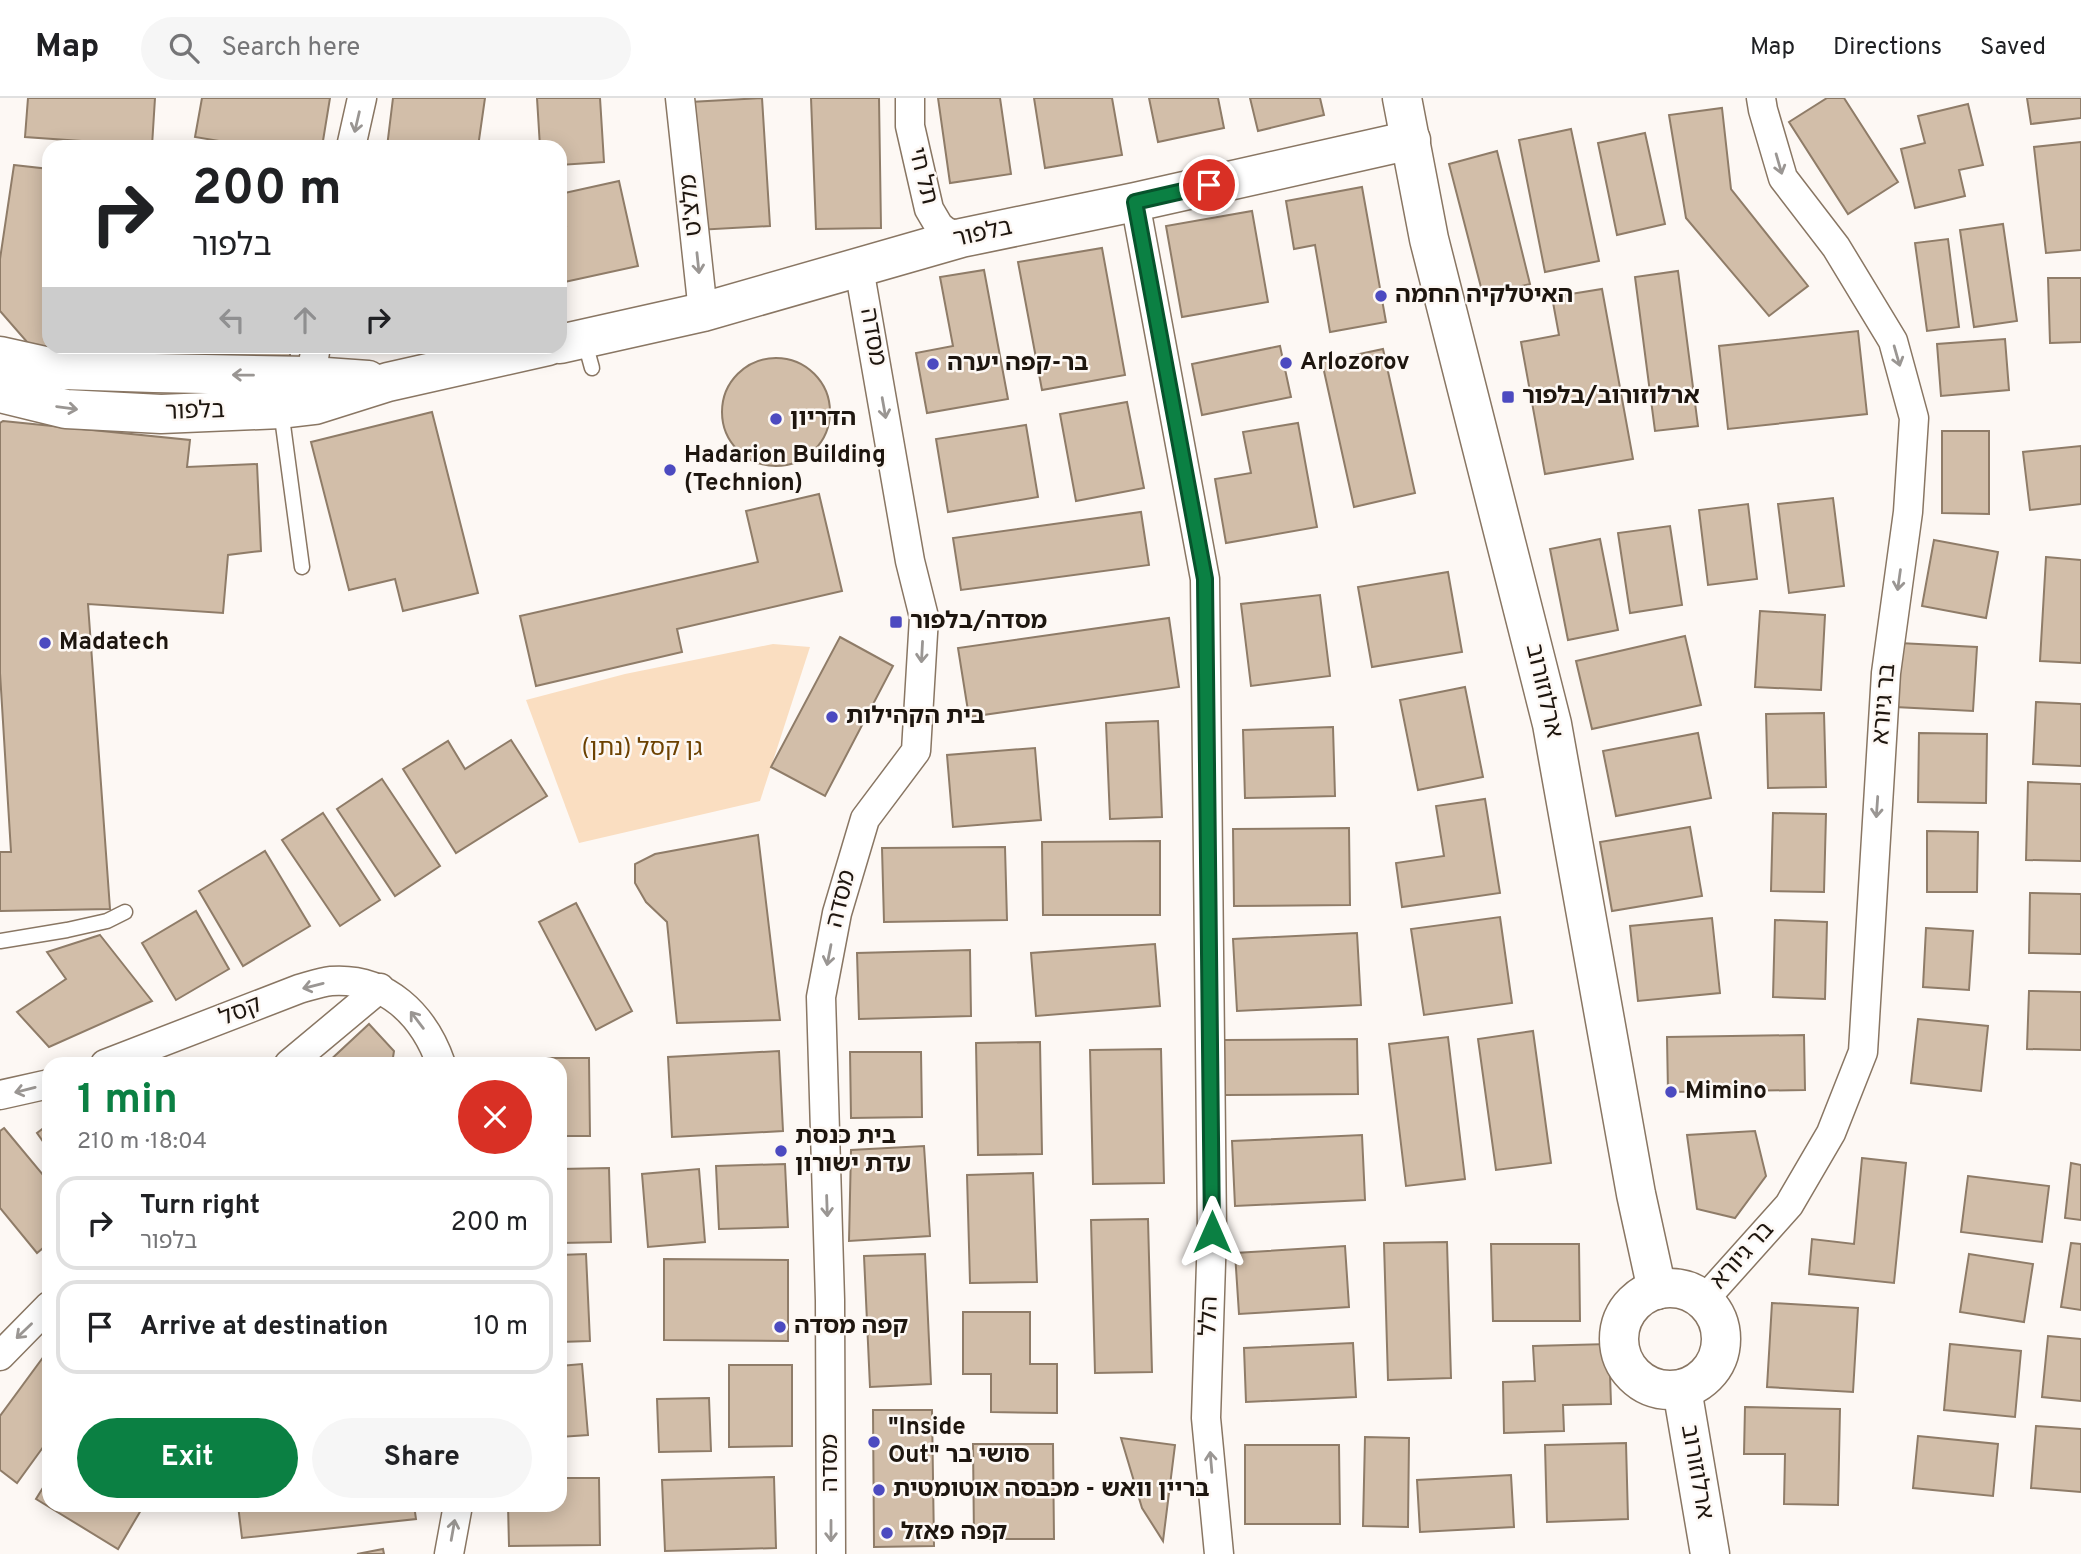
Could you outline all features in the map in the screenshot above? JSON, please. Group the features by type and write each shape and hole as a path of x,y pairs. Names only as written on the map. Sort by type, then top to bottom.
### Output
{"street":[{"path":"353,140 362,98"},
{"name":"מלצ'ט","path":"680,98 703,312"},
{"name":"תל חי","path":"909,98 910,126 929,209 939,226 961,237"},
{"name":"ארלוזורוב","path":"1402,98 1429,239 1552,724 1636,1194 1657,1290"},
{"name":"בר גיורא","path":"1703,1301 1788,1205 1831,1133 1863,1052 1886,673 1908,512 1914,429 1914,418 1893,341 1836,247 1783,178 1761,98"},
{"name":"בלפור","path":"571,349 961,237 1135,202 1411,140"},
{"name":"הלל","path":"1135,202 1205,579 1212,1232 1206,1418 1219,1554"},
{"name":"מסדה","path":"831,1554 830,1300 821,997 837,913 864,819 916,751 924,617 910,561 859,268"},
{"name":"בלפור","path":"0,393 66,409 161,414 281,409 315,405 388,382 543,354"},
{"name":"בלפור","path":"0,356 63,370 154,373 314,361 388,382"},
{"name":"קסל","path":"123,1057 299,989 330,981 356,982 380,988"},
{"path":"297,1057 380,988 411,1011 426,1032 438,1057"},
{"path":"0,1095 42,1086"},
{"path":"1673,1288 1689,1292 1703,1301 1713,1313 1719,1328 1717,1359 1709,1372 1697,1383 1667,1391 1651,1387 1637,1379 1626,1367 1620,1352 1622,1320 1630,1307 1642,1296 1673,1288"},
{"path":"0,1356 42,1313"},
{"name":"ארלוזורוב","path":"1682,1389 1710,1554"},
{"path":"449,1554 457,1512"}],"lane":[{"path":"281,409 302,567"},
{"path":"0,940 107,921 124,912"}],"green space":[{"name":"גן קסל (נתן)","path":"773,644 810,647 760,801 579,843 526,700 625,674"}],"building":[{"path":"28,98 155,98 152,140 25,137"},
{"path":"202,98 330,98 323,140 213,140 195,137"},
{"path":"393,98 485,98 479,140 388,140"},
{"path":"537,98 600,98 604,162 567,165 567,140 540,140"},
{"path":"762,98 770,226 697,230 690,102"},
{"path":"811,98 879,98 881,228 816,229"},
{"path":"938,98 1000,98 1011,174 950,183"},
{"path":"1034,98 1112,98 1122,155 1045,168"},
{"path":"1149,98 1218,98 1224,128 1158,142"},
{"path":"1250,98 1320,98 1324,115 1258,131"},
{"path":"1827,98 1844,98 1898,182 1848,214 1789,122"},
{"path":"2027,98 2081,98 2081,118 2031,124"},
{"path":"1968,104 1983,165 1959,170 1965,196 1915,208 1901,149 1925,143 1918,116"},
{"path":"1722,108 1731,189 1808,286 1769,316 1686,218 1669,115"},
{"path":"1571,129 1599,261 1545,272 1519,140"},
{"path":"1645,133 1665,224 1617,235 1598,143"},
{"path":"2081,142 2081,250 2046,253 2034,147"},
{"path":"1497,151 1530,284 1483,295 1449,164"},
{"path":"14,165 42,168 42,350 34,350 0,311 0,259"},
{"path":"619,181 638,266 567,281 567,192"},
{"path":"1362,187 1386,322 1330,332 1315,245 1294,249 1286,201"},
{"path":"1252,211 1268,302 1182,317 1166,226"},
{"path":"2003,224 2017,321 1974,327 1960,230"},
{"path":"1948,239 1959,327 1927,331 1915,243"},
{"path":"1102,248 1125,375 1042,390 1018,262"},
{"path":"984,270 1008,399 927,413 916,353 953,346 940,277"},
{"path":"1678,271 1698,426 1655,431 1635,277"},
{"path":"2048,278 2081,278 2081,342 2050,343"},
{"path":"1602,289 1633,459 1545,474 1521,342 1559,335 1552,297"},
{"path":"1858,331 1867,414 1728,429 1719,346"},
{"path":"2005,339 2009,390 1941,396 1937,344"},
{"path":"1280,346 1291,397 1202,415 1192,364"},
{"path":"1383,349 1415,493 1354,507 1322,362"},
{"path":"290,354 290,360 175,356"},
{"name":"הדריון","path":"776,358 797,362 814,374 826,391 830,412 826,433 814,450 797,462 776,466 755,462 738,450 726,433 722,412 726,391 738,374 755,362"},
{"path":"1127,402 1144,488 1076,501 1060,414"},
{"path":"432,412 478,593 403,611 395,579 349,590 311,442"},
{"name":"Madatech","path":"3,421 190,440 187,467 257,464 261,551 228,555 223,613 88,604 110,909 0,911 0,852 11,852 0,673 0,423"},
{"path":"1298,423 1317,527 1226,543 1215,479 1251,473 1243,432"},
{"path":"1026,425 1038,497 948,512 936,439"},
{"path":"1942,431 1989,431 1989,514 1942,513"},
{"path":"2081,446 2081,504 2030,510 2023,452"},
{"path":"819,494 842,591 677,629 682,652 536,686 520,616 758,562 746,511"},
{"path":"1833,498 1844,586 1789,593 1778,504"},
{"path":"1748,504 1757,579 1708,585 1699,510"},
{"path":"1141,512 1149,565 961,590 953,538"},
{"path":"1670,526 1682,605 1630,613 1618,533"},
{"path":"1600,539 1618,630 1568,640 1550,549"},
{"path":"1934,540 1998,552 1986,618 1922,606"},
{"path":"2046,557 2081,560 2081,663 2040,661"},
{"path":"1448,572 1462,652 1372,667 1358,587"},
{"path":"1320,595 1330,676 1251,686 1241,604"},
{"path":"1760,611 1825,615 1821,690 1755,687"},
{"path":"1169,618 1179,687 969,717 958,648"},
{"path":"1685,636 1701,705 1592,729 1576,661"},
{"name":"בית הקהילות","path":"840,637 893,666 825,796 771,767"},
{"path":"1899,643 1977,647 1973,711 1895,707"},
{"path":"1465,687 1483,777 1418,790 1400,700"},
{"path":"2036,702 2081,704 2081,766 2033,764"},
{"path":"1824,713 1826,787 1768,788 1766,714"},
{"path":"1158,721 1162,817 1110,819 1106,723"},
{"path":"1333,727 1335,796 1245,798 1243,730"},
{"path":"1698,733 1711,798 1616,816 1603,751"},
{"path":"1919,733 1987,734 1986,803 1918,802"},
{"path":"511,740 547,796 456,853 403,769 448,741 465,769"},
{"path":"1035,748 1041,820 953,827 947,755"},
{"path":"382,779 440,866 395,896 337,809"},
{"path":"2028,782 2081,784 2081,861 2026,860"},
{"path":"1485,799 1500,893 1402,907 1396,863 1444,856 1436,806"},
{"path":"323,813 380,900 340,926 282,840"},
{"path":"1773,813 1826,814 1824,892 1771,891"},
{"path":"1690,827 1702,896 1612,911 1600,842"},
{"path":"1349,828 1350,905 1234,906 1233,829"},
{"path":"1927,831 1978,832 1977,892 1927,892"},
{"path":"758,835 780,1020 677,1023 667,922 646,902 635,883 635,864 655,854"},
{"path":"1160,841 1160,915 1043,915 1042,842"},
{"path":"1005,847 1007,920 884,922 882,848"},
{"path":"265,851 310,926 243,966 199,891"},
{"path":"2030,893 2081,894 2081,954 2029,953"},
{"path":"576,903 632,1011 596,1030 539,922"},
{"path":"196,911 229,969 176,1000 142,943"},
{"path":"1500,917 1512,1003 1424,1015 1411,929"},
{"path":"1712,918 1720,993 1638,1001 1630,926"},
{"path":"1775,920 1827,922 1825,999 1773,997"},
{"path":"1926,928 1973,931 1969,990 1923,987"},
{"path":"1357,933 1361,1005 1237,1011 1233,939"},
{"path":"100,935 152,1001 49,1047 17,1012 66,979 47,952"},
{"path":"1155,944 1160,1006 1036,1016 1031,953"},
{"path":"970,950 971,1016 859,1019 857,953"},
{"path":"2029,991 2081,992 2081,1050 2027,1049"},
{"path":"1918,1019 1988,1026 1981,1091 1911,1083"},
{"path":"369,1024 394,1051 393,1057 334,1057"},
{"path":"1533,1031 1551,1163 1496,1170 1478,1039"},
{"path":"1804,1035 1805,1090 1668,1092 1667,1037"},
{"path":"1448,1037 1465,1179 1406,1186 1389,1044"},
{"path":"1357,1039 1358,1094 1225,1095 1224,1040"},
{"path":"1040,1042 1042,1154 978,1155 976,1043"},
{"path":"1161,1049 1164,1183 1093,1184 1090,1050"},
{"path":"779,1051 783,1131 672,1137 668,1057"},
{"path":"850,1052 921,1052 922,1117 851,1118"},
{"path":"567,1058 589,1058 590,1136 567,1136"},
{"path":"4,1128 42,1174 42,1249 37,1253 0,1208 0,1131"},
{"path":"1755,1131 1766,1176 1735,1218 1697,1209 1687,1135"},
{"path":"1362,1135 1365,1200 1235,1206 1232,1141"},
{"path":"924,1146 930,1236 849,1241 851,1150"},
{"path":"1862,1158 1906,1163 1894,1283 1809,1274 1812,1239 1854,1244"},
{"path":"2071,1163 2081,1165 2081,1220 2065,1218"},
{"path":"785,1164 788,1227 719,1229 716,1166"},
{"path":"609,1168 611,1242 567,1243 567,1169"},
{"path":"699,1169 705,1242 648,1247 642,1174"},
{"path":"1033,1173 1037,1282 970,1283 967,1175"},
{"path":"1968,1176 2049,1186 2042,1242 1961,1232"},
{"path":"1148,1219 1152,1372 1095,1373 1091,1220"},
{"path":"1447,1242 1451,1378 1388,1380 1384,1243"},
{"path":"2071,1243 2081,1244 2081,1310 2061,1307"},
{"path":"1491,1244 1579,1244 1580,1321 1493,1321"},
{"path":"1345,1246 1349,1307 1239,1314 1235,1253"},
{"path":"586,1254 590,1341 567,1342 567,1255"},
{"path":"925,1254 931,1384 870,1387 864,1256"},
{"path":"1969,1254 2033,1264 2024,1322 1960,1312"},
{"path":"664,1259 788,1260 788,1341 664,1340"},
{"path":"1772,1303 1858,1308 1853,1392 1767,1387"},
{"path":"963,1312 1030,1312 1030,1364 1057,1364 1057,1413 991,1412 991,1374 963,1374"},
{"path":"2048,1336 2081,1339 2081,1401 2042,1397"},
{"path":"1353,1343 1356,1397 1246,1402 1244,1348"},
{"path":"1609,1344 1611,1404 1563,1405 1564,1431 1504,1433 1503,1382 1535,1381 1533,1346"},
{"path":"1950,1344 2021,1351 2015,1417 1944,1410"},
{"path":"42,1359 42,1449 17,1483 0,1470 0,1416"},
{"path":"582,1364 588,1435 567,1436 567,1365"},
{"path":"729,1365 792,1365 792,1446 729,1447"},
{"path":"709,1398 711,1451 659,1452 657,1399"},
{"path":"1745,1407 1840,1409 1838,1505 1784,1504 1785,1454 1744,1454"},
{"path":"873,1410 932,1410 934,1546 874,1547"},
{"path":"2036,1426 2081,1429 2081,1492 2031,1488"},
{"path":"1918,1436 1998,1444 1993,1496 1913,1488"},
{"path":"1365,1437 1409,1438 1408,1527 1363,1526"},
{"path":"1121,1438 1175,1445 1163,1541 1142,1508"},
{"path":"1626,1443 1628,1519 1547,1522 1545,1445"},
{"path":"973,1444 1053,1444 1054,1539 974,1539"},
{"path":"1245,1445 1339,1445 1340,1524 1245,1524"},
{"path":"1511,1475 1514,1527 1420,1532 1417,1480"},
{"path":"774,1477 776,1548 665,1551 662,1480"},
{"path":"567,1478 599,1478 600,1545 509,1546 508,1512 567,1512"},
{"path":"42,1489 42,1503 36,1499"},
{"path":"57,1512 140,1512 118,1549"},
{"path":"239,1512 415,1512 416,1519 242,1538"},
{"path":"383,1549 384,1554 357,1554"}],"place":[{"name":"האיטלקיה החמה","path":"1381,296"},
{"name":"Arlozorov","path":"1286,363"},
{"name":"בר-קפה יערה","path":"933,364"},
{"name":"ארלוזורוב/בלפור","path":"1508,397"},
{"name":"הדריון","path":"776,419"},
{"name":"Hadarion Building (Technion)","path":"670,470"},
{"name":"מסדה/בלפור","path":"896,622"},
{"name":"Madatech","path":"45,643"},
{"name":"בית הקהילות","path":"832,717"},
{"name":"Mimino","path":"1671,1092"},
{"name":"בית כנסת עדת ישורון","path":"781,1151"},
{"name":"קפה מסדה","path":"780,1327"},
{"name":"\"Inside Out\" סושי בר","path":"874,1442"},
{"name":"בריין וואש - מכבסה אוטומטית","path":"879,1490"},
{"name":"קפה פאזל","path":"887,1533"}],"route":[{"path":"1209,185 1135,202 1205,579 1212,1232"}]}
